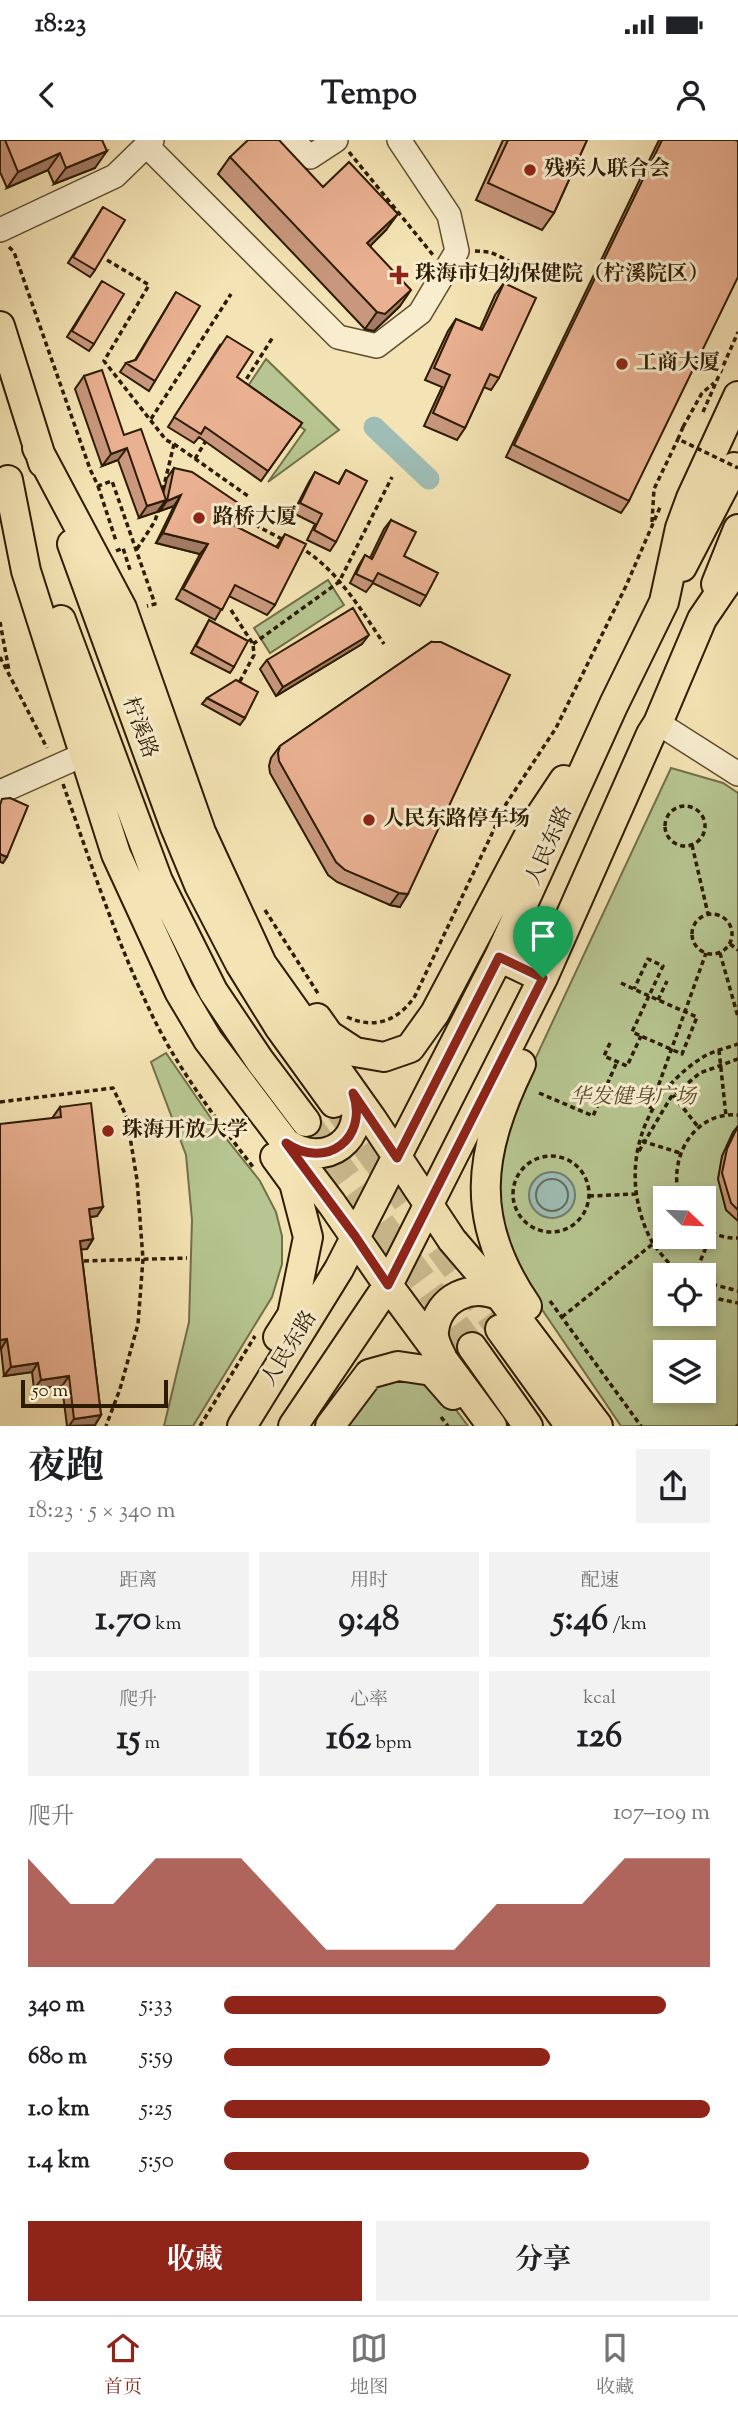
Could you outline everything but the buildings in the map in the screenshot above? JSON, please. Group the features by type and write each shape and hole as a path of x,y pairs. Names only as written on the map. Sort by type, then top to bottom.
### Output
{"main road":[{"name":"柠溪路","path":"0,326 37,448 175,827 200,885 240,964 272,1017 343,1098"},
{"name":"人民东路","path":"242,1426 339,1269 499,957 664,602 680,528 727,388"},
{"path":"37,448 122,608 201,832 262,964 343,1098 397,1158 453,1240 500,1296 598,1426"},
{"path":"664,602 736,467"},
{"name":"柠溪路","path":"4,468 158,881 214,991 260,1061 306,1122"},
{"path":"4,468 26,571 116,854 179,991 208,1040 355,1236 492,1426"},
{"path":"293,1426 388,1285 543,978 655,729 738,529"},
{"path":"702,619 735,577"},
{"path":"201,832 289,976 329,1035 355,1052 384,1056 410,1048 435,1013 536,822 614,705"},
{"path":"615,1426 514,1287 494,1246 497,1205 490,1141 501,1105 634,815 655,729"},
{"path":"499,957 543,978"},
{"path":"208,1040 235,1101 295,1183 308,1237 292,1315 236,1405 229,1426"},
{"path":"286,1143 314,1155 340,1146 352,1132 358,1108 343,1098"},
{"path":"444,1362 434,1331 447,1304 467,1291 484,1290 500,1296"},
{"path":"500,1329 570,1426"},
{"path":"472,1347 528,1426"},
{"path":"330,1426 369,1374 398,1366 432,1371 478,1426"}],"street":[{"path":"292,140 310,157 342,145"},
{"path":"4,238 115,176 149,143 338,337 377,346 420,313 451,261 449,215 399,140"},
{"path":"655,729 738,774"},
{"path":"0,792 85,754"}],"path":[{"path":"342,145 451,261 490,251 557,283"},
{"path":"4,238 14,252 116,541"},
{"path":"107,260 149,285 104,361 166,440 248,496"},
{"path":"150,420 231,294"},
{"path":"700,418 727,388 738,332"},
{"path":"237,393 273,338"},
{"path":"652,527 654,489 683,427 702,393 727,388"},
{"path":"195,459 209,437"},
{"path":"678,439 736,467"},
{"path":"684,454 689,442"},
{"path":"136,549 155,521 174,444"},
{"path":"253,644 339,582 392,477"},
{"path":"98,486 112,481 155,604 145,607"},
{"path":"345,1016 366,1023 390,1020 402,1013 415,996 506,804 556,728 626,586 663,502"},
{"path":"255,526 313,554 354,599 384,644"},
{"path":"231,610 253,644 254,655 239,683"},
{"path":"0,622 10,677"},
{"path":"0,657 57,767 100,890 152,1016 219,1123 255,1170"},
{"path":"680,806 694,808 703,817 705,830 692,845 679,845 669,838 666,832 666,819 680,806"},
{"path":"692,845 708,914"},
{"path":"259,900 325,1001"},
{"path":"708,914 721,915 732,932 730,944 720,953 706,953 696,946 692,934 696,922 708,914"},
{"path":"730,944 738,950"},
{"path":"653,1242 636,1200 635,1158 706,953"},
{"path":"720,953 738,1017"},
{"path":"621,983 649,996 697,1017 681,1054 632,1032 649,996 663,966 648,959 634,989"},
{"path":"658,1000 667,981"},
{"path":"610,1043 604,1056 627,1066 641,1036"},
{"path":"647,1117 671,1082 705,1056 738,1044"},
{"path":"719,1050 726,1116"},
{"path":"642,1141 673,1095 700,1073 738,1059"},
{"path":"539,1093 593,1116 617,1062"},
{"path":"0,1102 113,1088 127,1118 137,1180 143,1259 138,1324 120,1389 106,1426"},
{"path":"673,1095 699,1128"},
{"path":"676,1186 676,1166 682,1147 699,1128 712,1120 738,1115"},
{"path":"642,1141 680,1153"},
{"path":"550,1156 573,1163 582,1172 589,1196 580,1219 559,1232 534,1229 524,1222 513,1199 518,1175 526,1165 537,1158 550,1156"},
{"path":"589,1196 636,1194"},
{"path":"716,1234 738,1238"},
{"path":"562,1317 653,1245"},
{"path":"84,1261 187,1258"},
{"path":"716,1285 738,1290"},
{"path":"716,1297 738,1303"},
{"path":"550,1300 641,1426"},
{"path":"200,1426 256,1334"},
{"path":"436,1410 448,1426"}],"green space":[{"path":"266,359 339,430 268,482 305,430 246,389"},
{"path":"328,580 344,605 270,653 254,628"},
{"name":"华发健身广场","path":"671,768 723,783 738,793 738,1426 621,1426 518,1274 494,1207 510,1113"},
{"path":"166,1053 217,1127 260,1181 276,1212 282,1236 282,1264 272,1297 193,1426 164,1426 189,1322 192,1220 186,1155 151,1062"},
{"path":"431,1376 468,1426 336,1426 370,1380"}],"water":[{"path":"552,1172 568,1179 575,1195 568,1211 552,1218 536,1211 529,1195 536,1179"}],"waterway":[{"path":"374,427 429,479"}],"tunnel":[{"path":"340,1111 500,1329"},
{"path":"306,1122 472,1347"}],"place":[{"name":"残疾人联合会","path":"530,170"},
{"name":"珠海市妇幼保健院（柠溪院区）","path":"399,275"},
{"name":"工商大厦","path":"622,364"},
{"name":"路桥大厦","path":"199,518"},
{"name":"人民东路停车场","path":"369,820"},
{"name":"珠海开放大学","path":"108,1131"}],"route":[{"path":"499,957 543,978 388,1285 286,1143 314,1155 340,1146 352,1132 357,1120 358,1108 353,1093 397,1158 499,957"}]}
